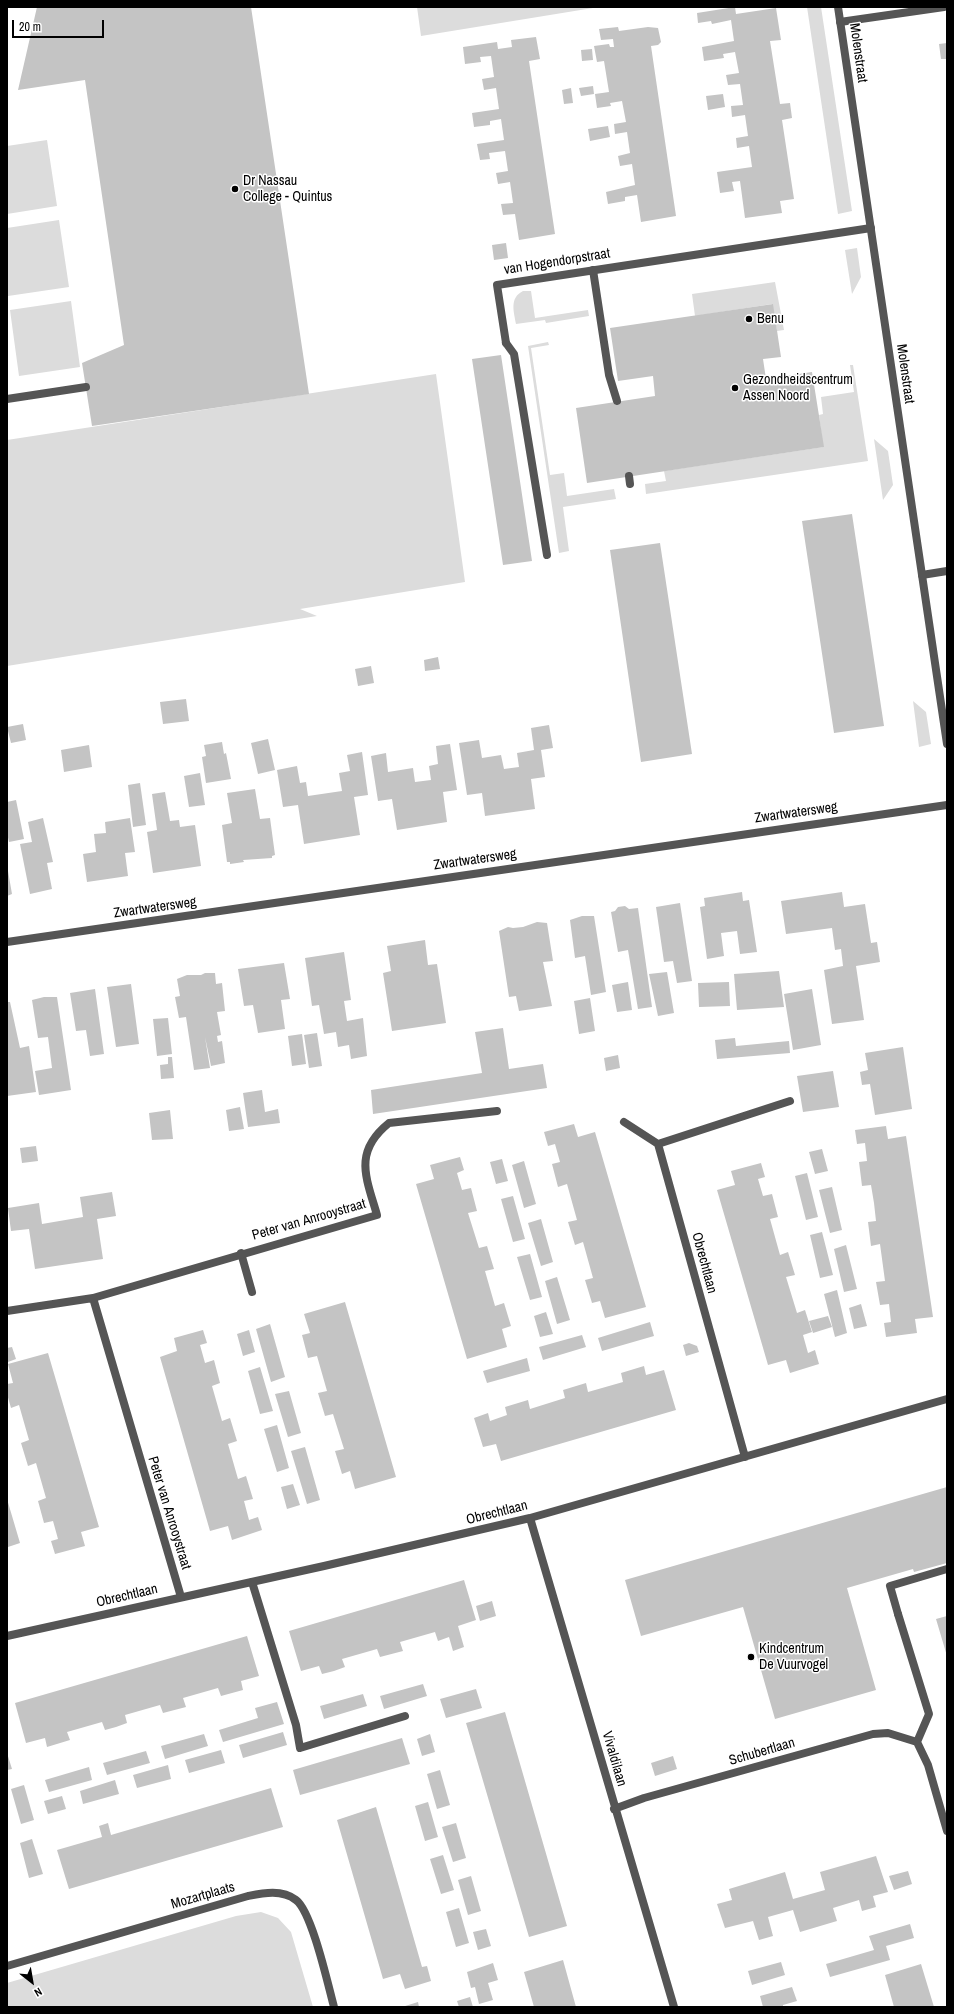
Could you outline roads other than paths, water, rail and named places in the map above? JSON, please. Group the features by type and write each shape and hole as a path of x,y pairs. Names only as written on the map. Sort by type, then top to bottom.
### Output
{"street":[{"name":"Molenstraat","path":"838,7 947,744"},
{"path":"840,22 944,7"},
{"name":"van Hogendorpstraat","path":"547,555 514,354 506,343 497,285 870,228"},
{"path":"593,270 609,375 617,401"},
{"path":"7,400 86,387"},
{"path":"922,575 947,571"},
{"name":"Zwartwatersweg","path":"7,942 947,805"},
{"path":"624,1122 658,1144 790,1100"},
{"name":"Peter van Anrooystraat","path":"7,1311 93,1298 377,1215 366,1177 364,1164 368,1150 376,1133 389,1123 497,1111"},
{"name":"Obrechtlaan","path":"658,1144 745,1457"},
{"path":"241,1254 252,1292"},
{"name":"Peter van Anrooystraat","path":"93,1298 181,1597"},
{"name":"Obrechtlaan","path":"7,1636 252,1582 530,1518 947,1399"},
{"name":"Vivaldilaan","path":"530,1518 614,1809 674,2007"},
{"path":"947,1569 890,1586 929,1714 917,1742 928,1765 947,1830"},
{"path":"252,1582 296,1725 300,1748 405,1716"},
{"name":"Schubertlaan","path":"614,1809 644,1798 873,1734 888,1733 917,1742"},
{"name":"Mozartplaats","path":"7,1966 248,1896 267,1892 280,1893 296,1900 307,1915 334,2007"}],"place":[{"name":"Dr Nassau College - Quintus","path":"235,189"},
{"name":"Benu","path":"749,319"},
{"name":"Gezondheidscentrum Assen Noord","path":"735,388"},
{"name":"Kindcentrum De Vuurvogel","path":"751,1657"}]}
